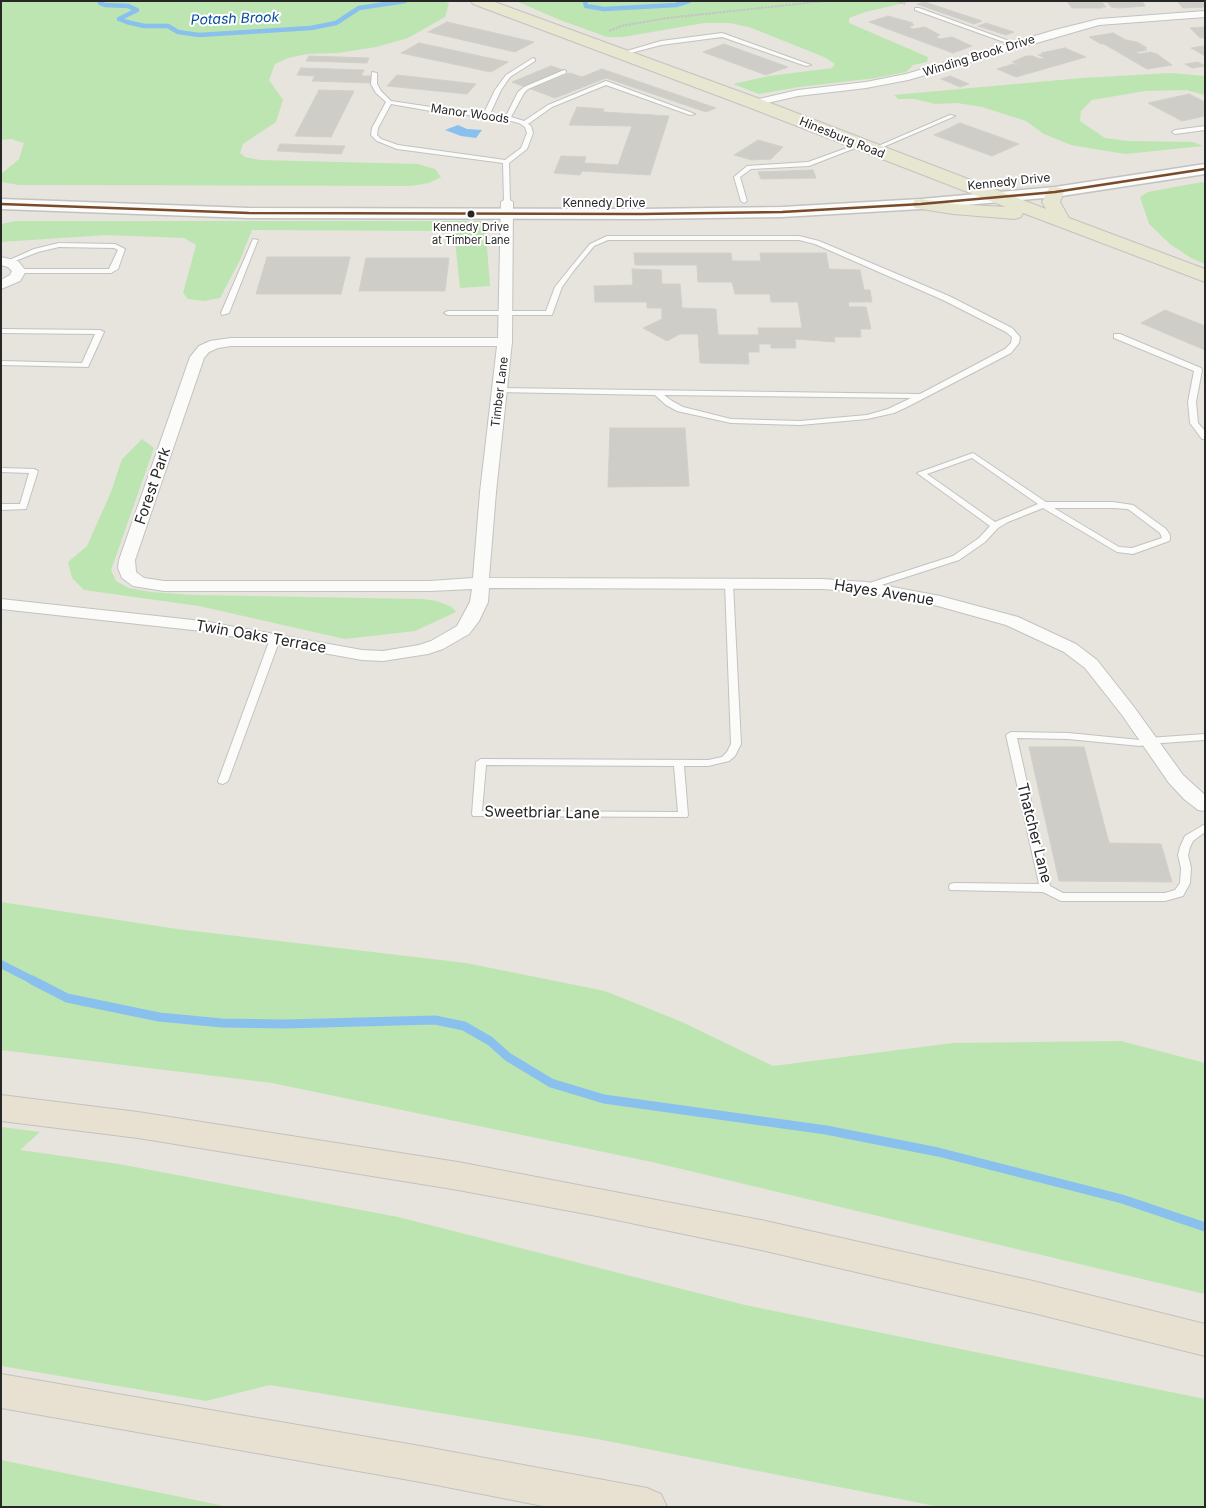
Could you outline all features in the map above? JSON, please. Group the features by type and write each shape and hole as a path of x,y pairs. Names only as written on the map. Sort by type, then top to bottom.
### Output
{"highway":[{"path":"1,1108 138,1124 458,1176 607,1204 762,1235 1014,1292 1205,1340"},
{"path":"1,1391 417,1463 647,1507"}],"main road":[{"name":"Hinesburg Road","path":"478,1 622,53 866,148 1205,276"},
{"name":"Kennedy Drive","path":"507,208 641,214 782,212 923,197 968,186 1078,175 1205,156"},
{"path":"921,169 925,176 923,197 953,209 1011,212 1057,220 1051,202 1055,192"},
{"name":"Kennedy Drive","path":"1,204 249,213 923,197 997,197 1055,192 1205,169"}],"street":[{"name":"Winding Brook Drive","path":"754,103 798,93 908,78 1059,32 1099,22 1205,14"},
{"name":"Timber Lane","path":"481,582 488,492 505,342 507,208"},
{"path":"1,285 15,278 9,265"},
{"name":"Forest Park","path":"481,582 430,586 155,585 132,578 126,568 197,358 209,346 231,342 505,342"},
{"name":"Hayes Avenue","path":"481,582 822,584 866,588 940,601 1012,621 1059,642 1091,664 1176,779 1205,805"},
{"name":"Twin Oaks Terrace","path":"1,604 174,622 362,655 383,656 422,650 452,637 470,621 479,602 481,582"}],"lane":[{"path":"917,9 1017,45"},
{"path":"622,53 661,43 722,34 808,65"},
{"path":"486,115 498,90 508,76 534,60"},
{"path":"508,118 521,92 526,88 564,72"},
{"path":"374,73 374,84 378,92 389,102 374,135 379,140 397,146 506,162 507,208"},
{"path":"524,124 550,106 606,83 692,114"},
{"name":"Manor Woods","path":"389,102 508,118 528,126 530,133 524,149 506,162"},
{"path":"744,201 737,177 749,167 809,164 866,148 952,116"},
{"path":"1175,132 1205,128"},
{"path":"448,313 549,313 559,287 592,245 601,240 775,238 809,240 946,298 1009,330 1016,337 1015,343 1008,351 891,411 867,417 823,422 731,421 695,414 669,403 658,393"},
{"path":"225,313 255,240"},
{"path":"59,246 115,246 122,249 114,269 107,272 9,265 36,250 59,246"},
{"path":"1,331 100,332 85,365 1,364"},
{"path":"1117,336 1198,370 1192,402 1194,423 1205,436"},
{"path":"500,390 922,396"},
{"path":"866,588 956,558 982,540 995,526 1013,515 1044,505 1113,505 1130,507 1163,531 1166,539 1133,551 1117,549 1044,505 972,455 921,473 995,526"},
{"path":"1,470 34,471 23,507 1,507"},
{"name":"Sweetbriar Lane","path":"679,763 683,815 477,814 481,762 708,763 725,759 731,754 736,744 729,584"},
{"path":"223,781 276,639"},
{"name":"Thatcher Lane","path":"1148,741 1140,743 1068,736 1011,735 1045,888 1061,897 1165,897 1179,893 1184,883 1186,868 1183,855 1185,847 1189,839 1205,828"},
{"path":"1148,741 1205,737"},
{"path":"954,886 1045,888"}],"path":[{"path":"604,34 621,26 667,18 825,1"}],"green space":[{"path":"1,1 445,1 449,4 445,17 408,38 376,47 338,53 307,54 288,58 275,64 269,80 283,100 276,122 243,144 240,153 245,157 260,160 418,164 435,169 441,177 429,183 411,186 19,185 1,182 1,174 19,159 24,143 11,139 1,140"},
{"path":"516,1 913,1 865,12 849,18 849,23 928,57 927,62 913,65 906,72 759,94 733,84 769,76 832,68 835,64 824,57 749,27 729,23 704,23 623,37 607,37"},
{"path":"1170,73 1205,76 1205,95 1186,90 1145,91 1092,100 1081,111 1080,121 1105,138 1128,141 1193,142 1203,146 1125,154 1071,145 1044,134 1026,121 982,107 957,103 935,104 915,99 898,99 894,95 1082,78"},
{"path":"1202,182 1205,184 1205,264 1191,258 1170,244 1149,224 1140,197 1148,192"},
{"path":"16,221 485,221 490,286 460,288 454,231 252,230 240,260 220,298 204,301 188,299 183,293 196,245 184,238 106,235 1,242 1,224"},
{"path":"142,439 154,448 111,570 116,581 129,588 151,592 194,595 422,599 437,601 452,607 456,612 415,631 345,639 199,606 84,590 72,578 68,562 87,546 111,492 122,459"},
{"path":"1,902 177,929 466,963 605,991 682,1022 773,1066 953,1043 1121,1041 1205,1063 1205,1294 652,1162 272,1083 1,1050"},
{"path":"1,1127 40,1132 20,1150 119,1164 398,1217 745,1305 1205,1399 1205,1507 940,1507 597,1439 270,1385 206,1401 1,1366"},
{"path":"1,1460 229,1507 1,1507"}],"water":[{"path":"458,125 467,129 482,130 476,138 461,136 445,130"}],"building":[{"path":"1067,1 1142,1 1145,6 1119,8 1111,7 1107,2 1102,2 1106,7 1072,8"},
{"path":"1177,1 1202,1 1205,7 1183,8"},
{"path":"925,2 982,21 974,24 917,4"},
{"path":"888,16 913,23 911,24 914,25 908,27 913,29 925,27 940,35 935,37 940,39 952,37 972,46 953,53 869,22"},
{"path":"447,22 534,42 515,52 428,32"},
{"path":"986,23 1014,32 1006,35 978,26"},
{"path":"1205,27 1205,38 1200,38 1190,28"},
{"path":"1113,33 1147,48 1143,48 1147,50 1136,52 1139,54 1150,52 1157,54 1172,65 1147,69 1089,37"},
{"path":"419,43 508,62 491,72 401,53"},
{"path":"724,44 788,67 766,75 703,52"},
{"path":"1203,46 1205,56 1191,48"},
{"path":"1065,48 1086,57 1016,77 997,69 1013,64 1021,66 1012,62 1026,56 1040,59 1045,58 1038,55"},
{"path":"309,56 369,58 367,63 306,61"},
{"path":"1198,62 1205,66 1192,68 1185,64"},
{"path":"551,66 563,70 525,87 512,82"},
{"path":"301,68 364,70 361,76 375,76 371,83 312,81 315,76 297,75"},
{"path":"602,69 716,108 706,112 606,78 555,98 531,89 570,73 582,77"},
{"path":"397,75 476,84 467,94 387,86"},
{"path":"950,76 969,84 960,87 941,79"},
{"path":"319,90 354,91 331,137 295,136"},
{"path":"1189,94 1205,102 1205,116 1182,121 1148,103"},
{"path":"577,107 604,109 603,112 669,116 650,175 582,171 580,175 554,173 561,156 586,157 584,163 618,165 632,126 569,125"},
{"path":"960,123 1019,144 992,156 934,135"},
{"path":"758,140 783,147 771,159 752,160 734,155"},
{"path":"280,144 345,146 341,154 277,151"},
{"path":"813,170 816,178 761,179 758,172"},
{"path":"634,253 731,253 732,261 761,261 760,253 826,253 829,269 860,270 864,290 870,290 872,302 848,302 849,307 866,307 871,329 860,329 861,337 834,337 835,342 795,339 796,348 771,348 771,344 759,344 759,352 748,352 749,364 700,363 698,334 680,334 667,341 643,328 662,319 662,308 647,308 647,302 595,302 594,286 633,285 632,269 661,270 662,284 680,284 682,308 716,309 718,335 759,335 758,328 802,328 798,302 771,302 770,294 735,294 732,282 698,282 697,265 635,265"},
{"path":"267,257 350,257 341,294 256,294"},
{"path":"366,258 449,258 445,291 359,291"},
{"path":"1165,310 1205,326 1205,350 1141,323"},
{"path":"610,428 685,428 689,486 608,487"},
{"path":"1029,747 1084,747 1109,843 1161,844 1172,882 1059,881"}],"waterway":[{"name":"Potash Brook","path":"102,1 100,3 105,5 128,6 137,10 119,19 127,22 144,26 168,26 178,32 199,35 311,28 336,23 359,8 405,1"},
{"name":"Potash Brook","path":"585,1 586,6 604,9 676,5 689,1"},
{"path":"1,964 34,981"},
{"path":"32,980 67,998 159,1017 222,1023 285,1024 435,1020 464,1026 490,1041 508,1057 551,1083 604,1099 826,1130 938,1152 1122,1199 1205,1227"}],"transit line":[{"path":"1,204 249,213 641,214 782,212 921,204 1055,192 1205,169"}],"place":[{"name":"Kennedy Drive at Timber Lane","path":"471,214"}]}
